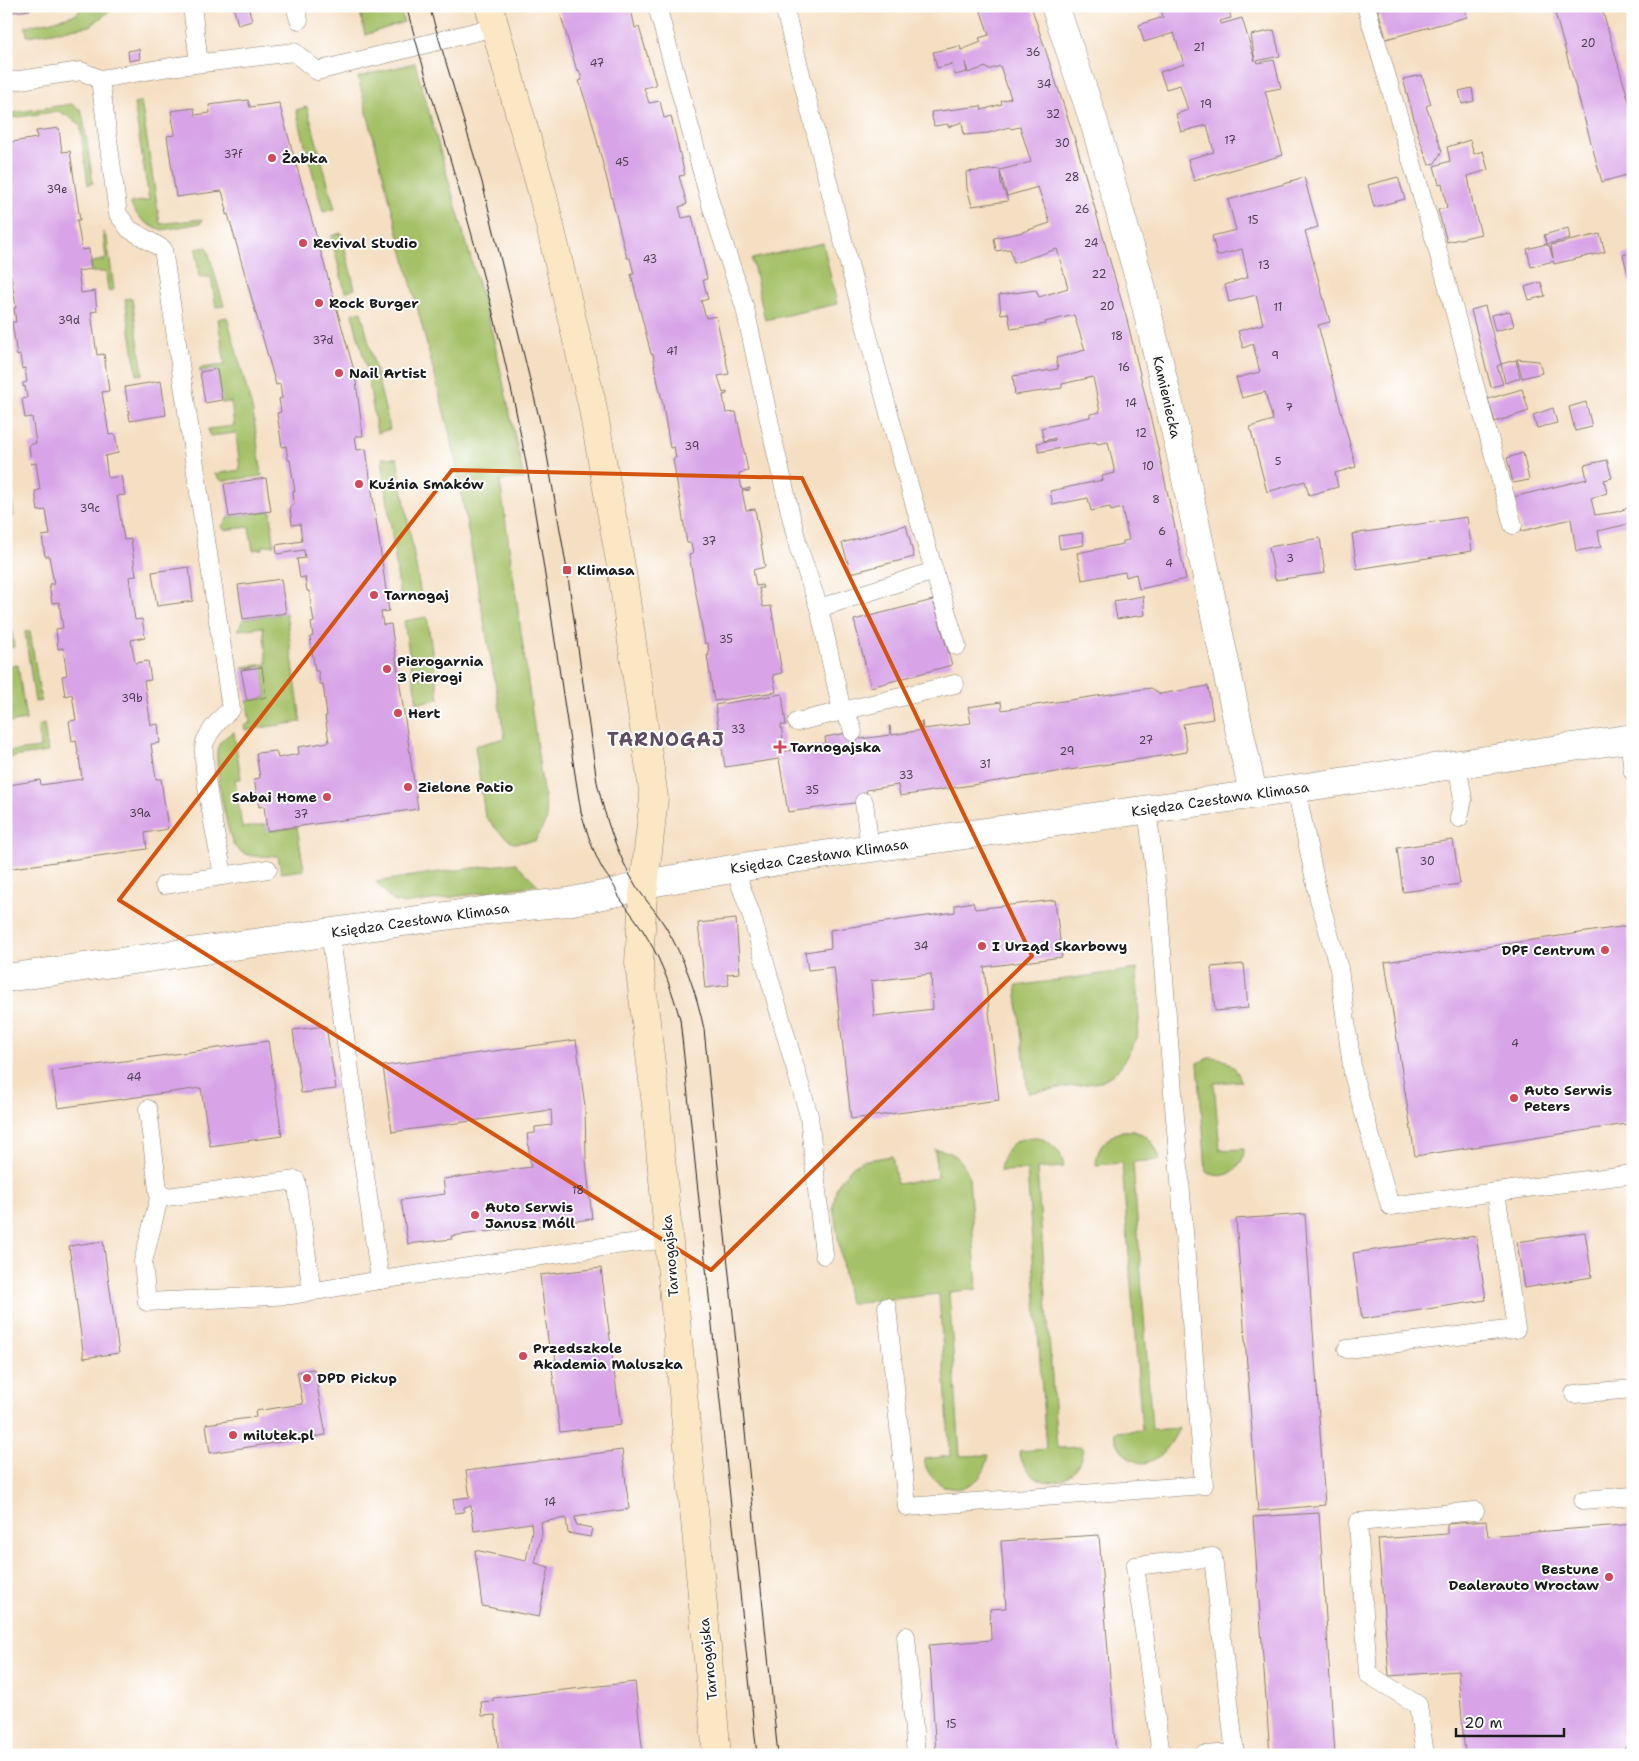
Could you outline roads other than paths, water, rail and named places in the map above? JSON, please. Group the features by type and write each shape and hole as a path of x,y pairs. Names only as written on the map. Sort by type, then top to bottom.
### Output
{"street":[{"name":"Kamieniecka","path":"1055,6 1094,122 1141,285 1180,451 1253,794"},
{"name":"Tarnogajska","path":"492,17 542,192 592,404 622,572 654,798 644,884 639,963 656,1105 717,1755"},
{"name":"Księdza Czesława Klimasa","path":"6,978 498,908 567,902 618,892 644,884 738,867 1296,788 1631,738"}],"lane":[{"path":"192,6 199,64"},
{"path":"657,6 711,205 745,308 798,546 819,608 842,711 853,732"},
{"path":"784,6 844,248 934,571 957,646"},
{"path":"1366,6 1436,244 1513,525"},
{"path":"6,82 81,71 100,79 294,52 317,71 492,17"},
{"path":"100,79 118,214 129,229 163,249 232,709 216,723 204,744 205,768 223,875"},
{"path":"819,608 934,571"},
{"path":"797,722 955,684"},
{"path":"1631,738 1633,772"},
{"path":"1457,764 1462,799 1460,818"},
{"path":"1296,788 1318,895 1339,969 1353,1074 1390,1206 1633,1174"},
{"path":"864,802 870,848"},
{"path":"887,1306 906,1507 1204,1485 1157,889 1147,809"},
{"path":"738,867 740,884 751,914 809,1116 824,1255"},
{"path":"164,885 268,869"},
{"path":"330,932 380,1280"},
{"path":"148,1109 159,1198 143,1262 147,1302 292,1295 622,1244 669,1239"},
{"path":"159,1198 296,1180 312,1292"},
{"path":"1347,1350 1516,1329 1496,1192"},
{"path":"1574,1394 1633,1389"},
{"path":"1583,1500 1633,1496"},
{"path":"1425,1755 1418,1705 1368,1674 1358,1522 1475,1511"},
{"path":"1161,1755 1135,1566 1212,1557 1235,1754 1202,1755"},
{"path":"906,1636 916,1755"}],"tram line":[{"path":"406,6 478,255 515,406 542,558 581,812 593,849 603,870 619,897 642,928 663,968 680,1019 757,1755"},
{"path":"429,6 482,182 544,438 567,570 597,782 604,809 612,836 629,874 662,921 684,963 704,1029 778,1755"}],"place":[{"name":"Żabka","path":"272,158"},
{"name":"Revival Studio","path":"303,243"},
{"name":"Rock Burger","path":"319,303"},
{"name":"Nail Artist","path":"339,373"},
{"name":"Kuźnia Smaków","path":"359,484"},
{"name":"Klimasa","path":"567,570"},
{"name":"Tarnogaj","path":"374,595"},
{"name":"Pierogarnia 3 Pierogi","path":"387,669"},
{"name":"Hert","path":"398,713"},
{"name":"Tarnogajska","path":"780,747"},
{"name":"Zielone Patio","path":"408,787"},
{"name":"Sabai Home","path":"327,797"},
{"name":"I Urząd Skarbowy","path":"982,946"},
{"name":"DPF Centrum","path":"1605,950"},
{"name":"Auto Serwis Peters","path":"1514,1098"},
{"name":"Auto Serwis Janusz Móll","path":"475,1215"},
{"name":"Przedszkole Akademia Maluszka","path":"523,1356"},
{"name":"DPD Pickup","path":"307,1378"},
{"name":"milutek.pl","path":"233,1435"},
{"name":"Bestune Dealerauto Wrocław","path":"1609,1577"}],"district":[{"name":"TARNOGAJ","path":"666,739"}]}
